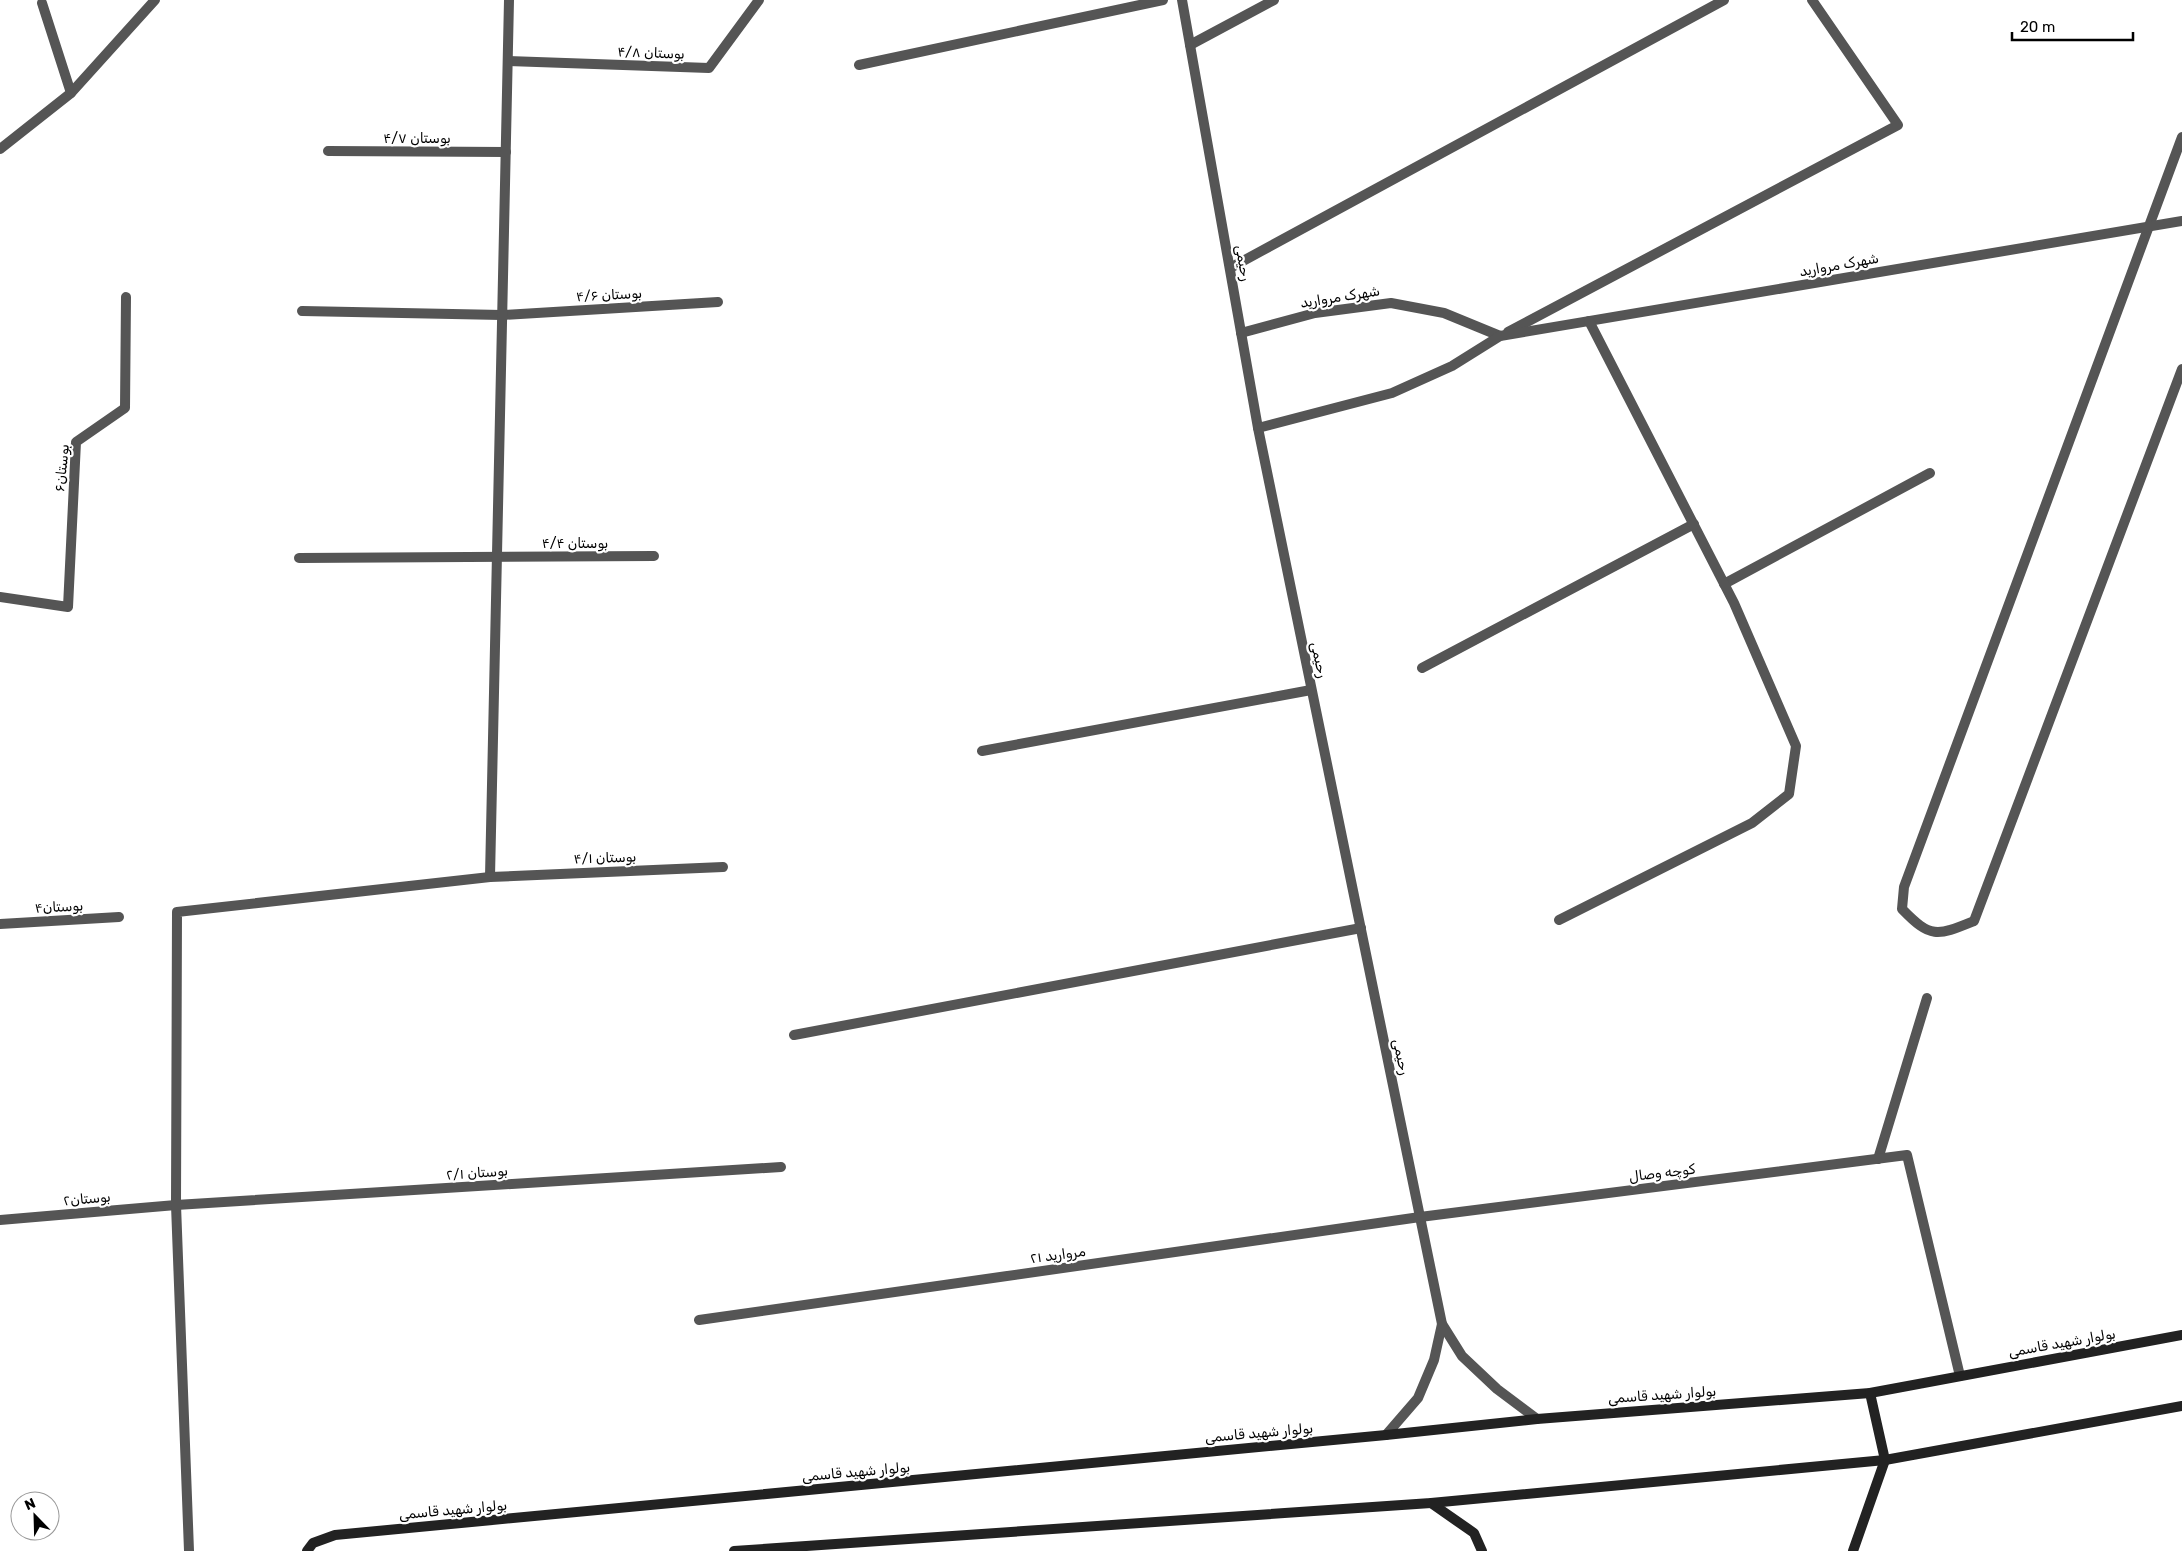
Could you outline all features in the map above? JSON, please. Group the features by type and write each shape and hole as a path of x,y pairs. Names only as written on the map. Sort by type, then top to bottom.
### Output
{"main road":[{"name":"بولوار شهید قاسمی","path":"308,1551 313,1543 335,1535 1386,1435 1537,1418 1870,1393 2182,1335"},
{"path":"1852,1551 1885,1460 1870,1393"},
{"path":"734,1551 1431,1503 1885,1460 2182,1406"},
{"path":"1431,1503 1474,1533 1482,1551"}],"street":[{"path":"0,150 71,93 155,0"},
{"path":"490,877 509,0"},
{"name":"بوستان ۴/۸","path":"508,61 709,68 759,0"},
{"path":"859,65 1163,0"},
{"name":"رحیمی","path":"1182,0 1258,428 1442,1324 1462,1356 1497,1389 1537,1418"},
{"path":"1190,45 1274,0"},
{"path":"1230,268 1724,0"},
{"path":"1500,336 1898,125 1812,0"},
{"path":"42,3 71,93"},
{"path":"2182,137 1904,887 1902,909 1920,928 1944,933 1974,921 2182,369"},
{"name":"بوستان ۴/۷","path":"328,151 506,152"},
{"name":"شهرک مروارید","path":"1258,428 1392,393 1452,366 1500,336 2182,221"},
{"name":"بوستان۶","path":"0,597 68,607 76,442 125,408 126,297"},
{"name":"بوستان ۴/۶","path":"302,311 502,314 718,302"},
{"name":"شهرک مروارید","path":"1241,333 1315,313 1391,303 1444,313 1500,336"},
{"path":"1559,920 1752,823 1788,794 1796,746 1724,584 1588,321"},
{"path":"1724,584 1930,473"},
{"path":"1422,668 1694,524"},
{"name":"بوستان ۴/۴","path":"299,558 654,556"},
{"path":"982,751 1311,690"},
{"name":"بوستان ۴/۱","path":"176,1205 177,912 490,877 722,867"},
{"name":"بوستان۴","path":"0,924 119,917"},
{"path":"794,1035 1361,928"},
{"path":"1878,1160 1927,998"},
{"name":"کوچه وصال","path":"1420,1217 1907,1155 1960,1376"},
{"name":"بوستان ۲/۱","path":"176,1205 781,1168"},
{"path":"176,1205 189,1551"},
{"name":"بوستان۲","path":"0,1220 176,1205"},
{"name":"مروارید ۲۱","path":"699,1320 1420,1217"},
{"name":"رحیمی","path":"1386,1435 1418,1398 1434,1360 1442,1324"}]}
